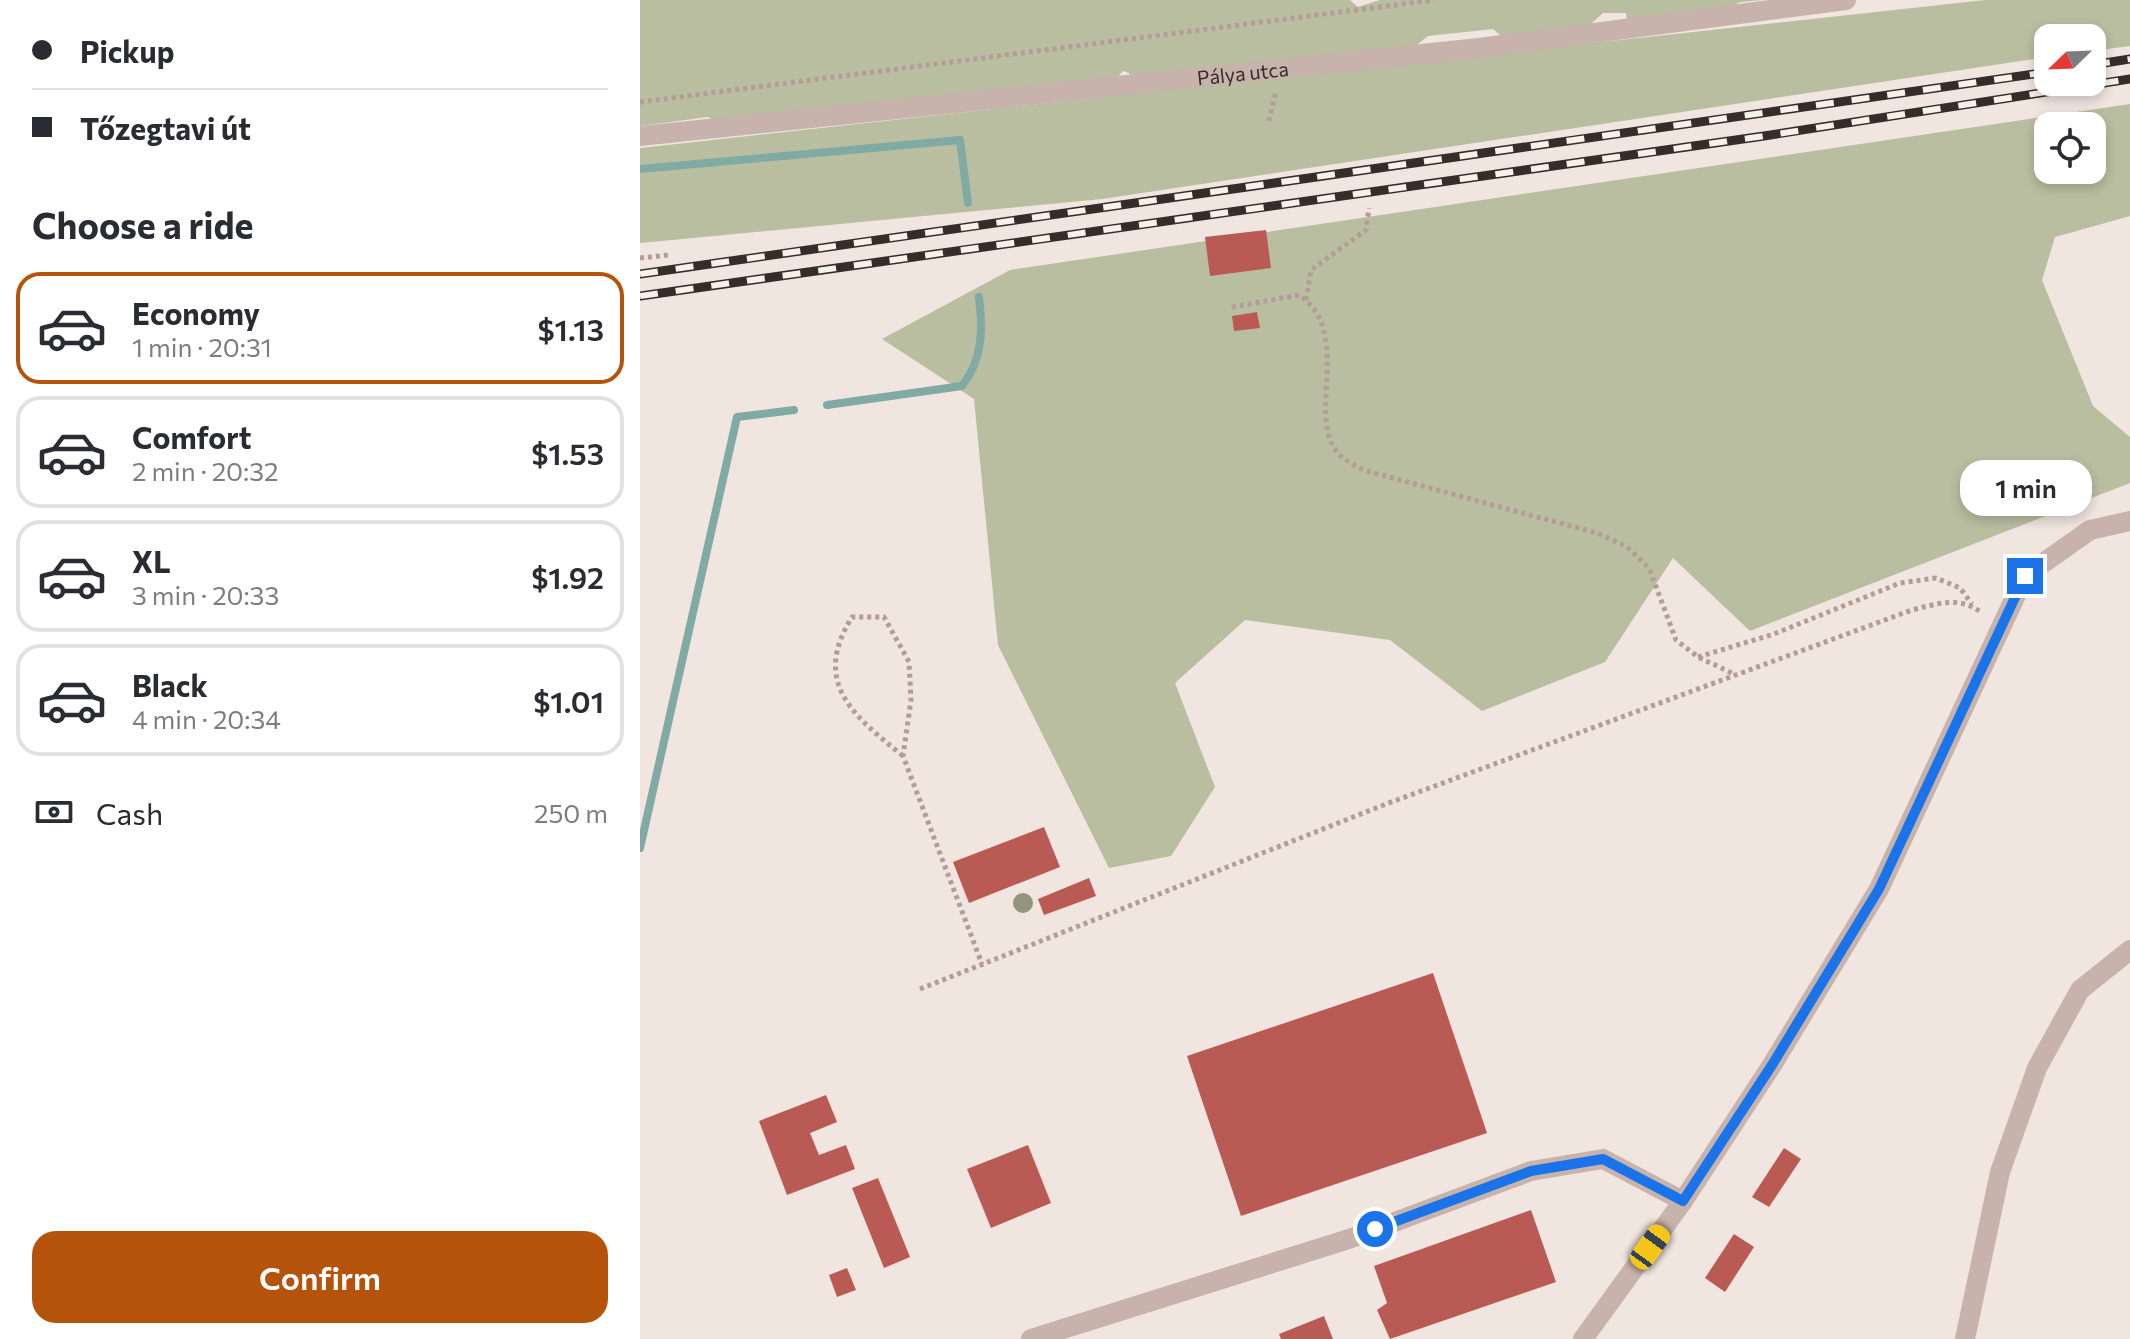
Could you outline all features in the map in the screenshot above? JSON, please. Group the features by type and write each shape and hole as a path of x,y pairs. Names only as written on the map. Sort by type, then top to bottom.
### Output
{"street":[{"name":"Pálya utca","path":"640,136 1463,50 1846,0"},
{"path":"1583,1339 1683,1201 1772,1065 1879,889 2025,576 2090,530 2130,521"},
{"path":"1965,1339 2000,1172 2037,1068 2080,990 2130,950"},
{"path":"1031,1339 1349,1239 1531,1171 1603,1159 1683,1201"}],"path":[{"path":"640,102 1434,0"},
{"path":"1306,300 1311,270 1366,230 1369,208"},
{"path":"640,258 669,255"},
{"path":"1232,307 1274,297 1299,295 1314,305 1324,331 1329,386 1328,435 1338,454 1363,470 1597,533 1626,546 1649,568 1676,640 1698,657 1736,675"},
{"path":"1698,657 1774,634 1900,583 1936,578 1960,588 1972,605 2002,628"},
{"path":"920,989 1386,804 1912,610 1949,600 1972,605"},
{"path":"903,756 855,717 835,676 836,642 852,617 884,617 909,662 911,700 903,756 982,964"}],"green space":[{"path":"640,0 1350,0 1358,7 1380,0 1762,0 1741,2 1697,20 1628,34 1626,13 1603,13 1576,37 1506,40 1493,29 1428,36 1392,65 1985,0 2130,0 2130,46 2106,49 2106,24 2034,24 2034,59 1102,199 640,243 640,148 1211,85 1135,87 1129,73 1123,71 1107,89 724,126 708,117 640,126"},
{"path":"2130,104 2130,216 2055,237 2042,280 2093,406 2130,437 2130,483 1750,631 1673,558 1605,662 1482,711 1390,640 1245,620 1175,683 1215,787 1171,856 1109,868 998,645 974,399 882,339 1010,270 2034,118 2034,184 2106,184 2106,112 2076,112"}],"building":[{"path":"1266,230 1271,268 1210,276 1205,237"},
{"path":"1257,312 1260,328 1234,331 1232,316"},
{"path":"1044,827 1060,867 969,903 953,862"},
{"path":"1089,878 1096,896 1044,915 1038,899"},
{"path":"1433,973 1487,1133 1241,1216 1187,1056"},
{"path":"826,1095 837,1122 810,1133 819,1155 846,1145 855,1169 787,1195 759,1121"},
{"path":"1028,1145 1051,1203 991,1228 967,1169"},
{"path":"1784,1148 1801,1159 1769,1207 1752,1197"},
{"path":"878,1178 910,1257 884,1268 852,1188"},
{"path":"1531,1210 1556,1282 1390,1339 1377,1310 1387,1303 1374,1266"},
{"path":"1734,1234 1754,1247 1725,1292 1705,1278"},
{"path":"847,1268 856,1290 837,1297 829,1275"},
{"path":"1324,1316 1333,1339 1281,1339 1279,1334"}],"waterway":[{"path":"640,169 960,140 968,203"},
{"path":"827,405 962,386 978,355 981,321 979,297"},
{"path":"640,848 737,417 794,410"}],"railway":[{"path":"2106,63 2130,59"},
{"path":"640,274 2034,74"},
{"path":"640,296 1764,136 2130,79"}],"route":[{"path":"1375,1229 1531,1171 1603,1159 1683,1201 1772,1065 1879,889 2025,576"}]}
